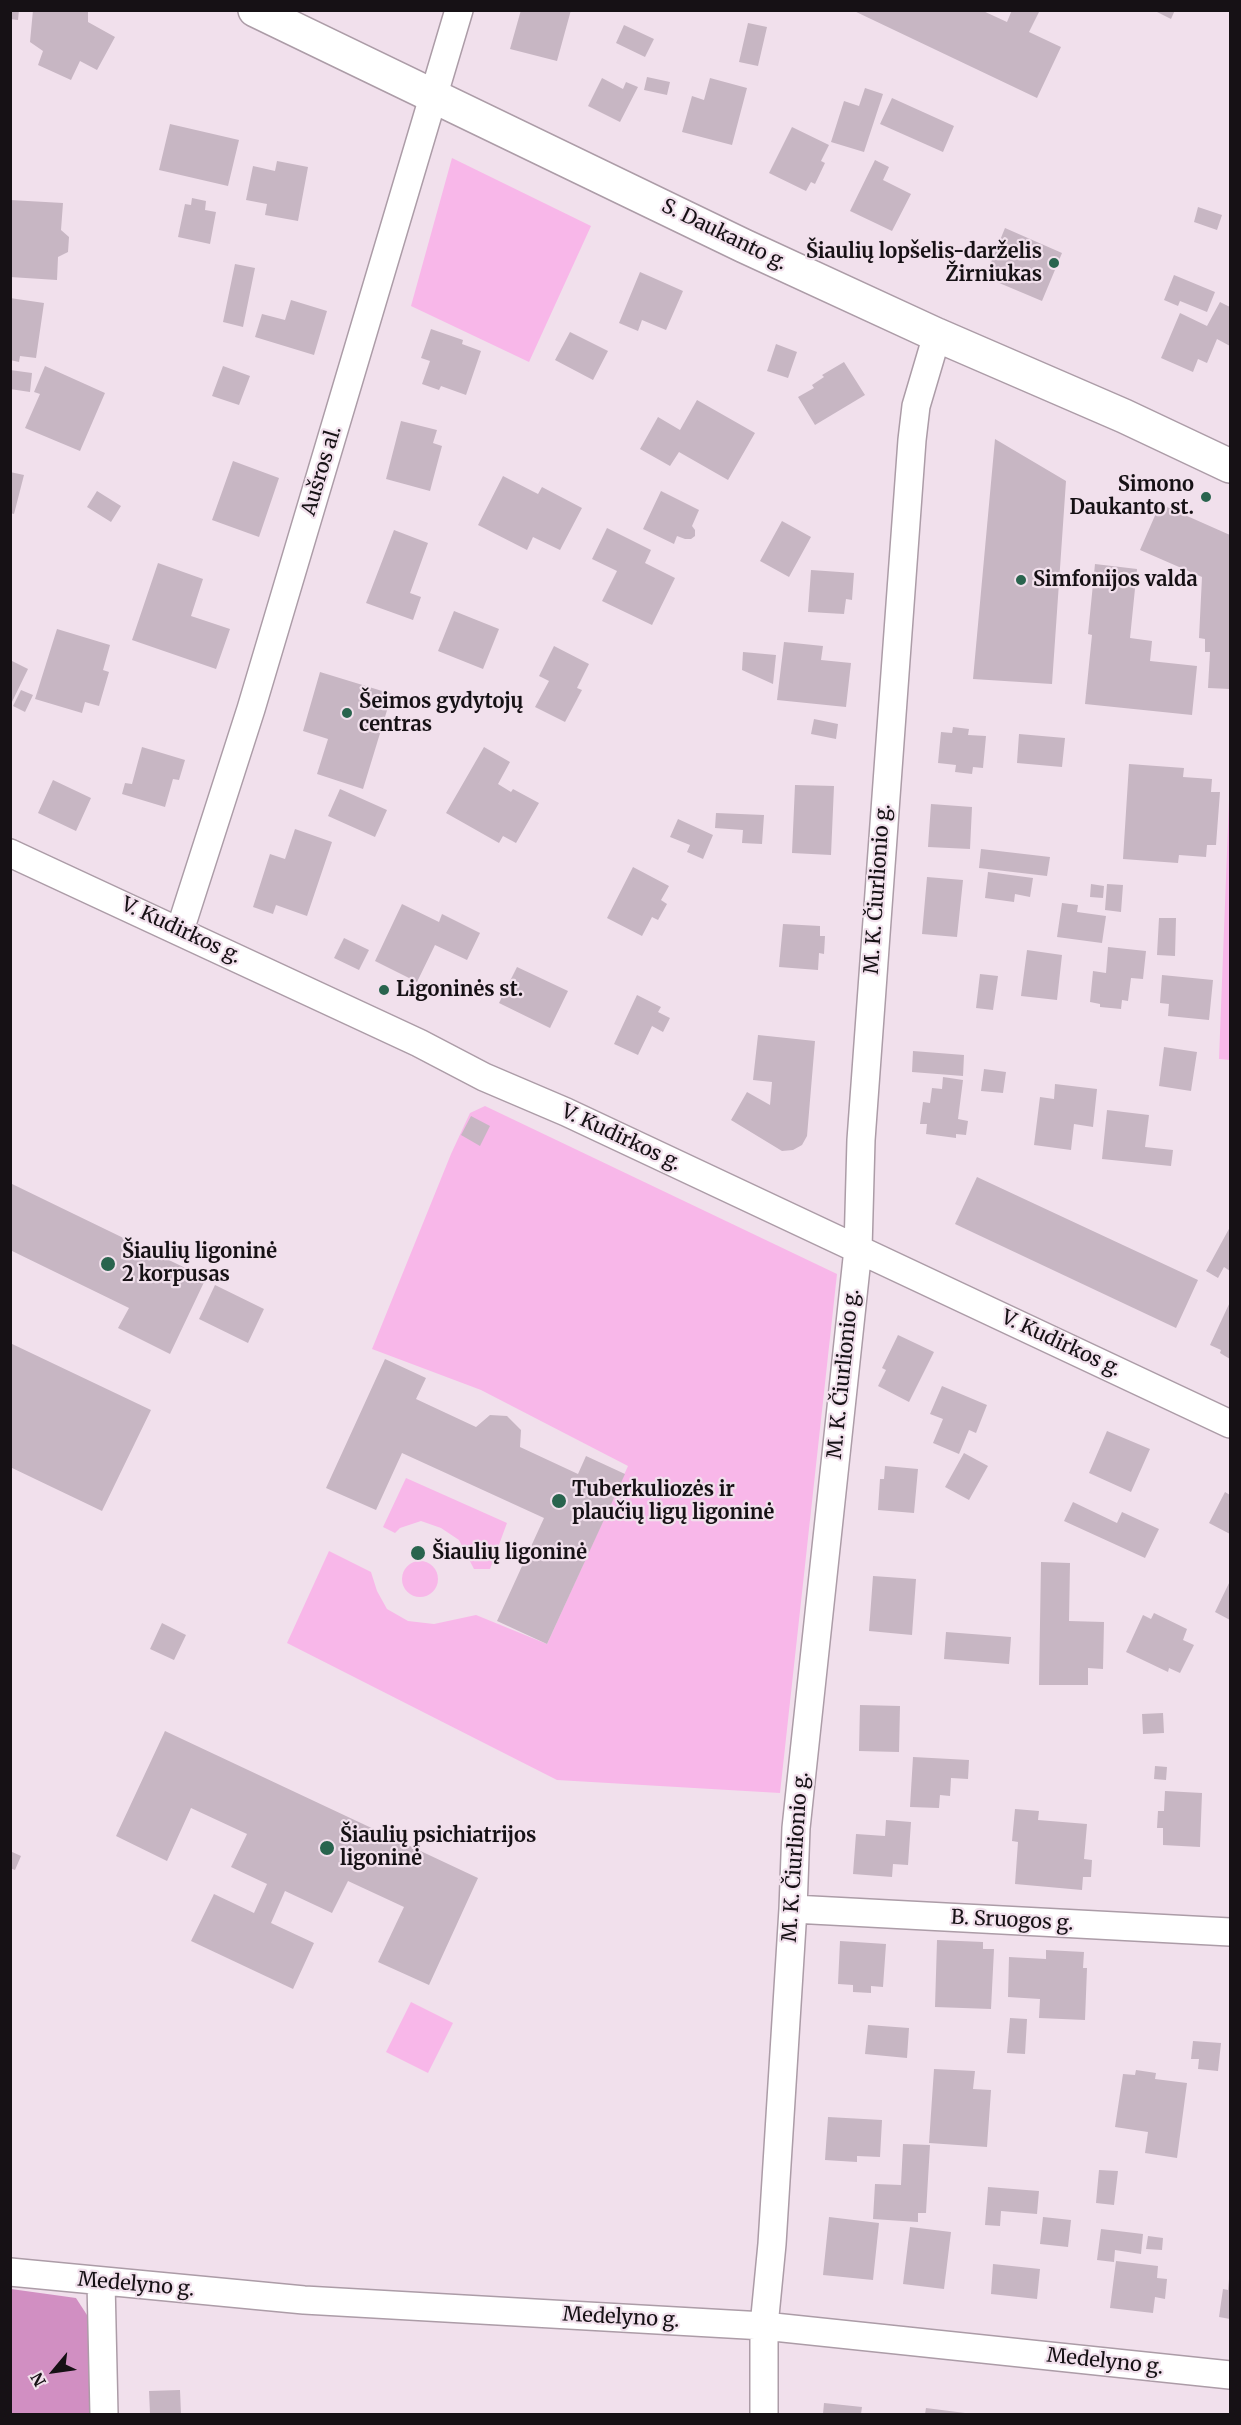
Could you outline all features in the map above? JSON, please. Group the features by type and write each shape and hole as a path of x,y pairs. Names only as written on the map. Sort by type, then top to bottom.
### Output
{"main road":[{"name":"S. Daukanto g.","path":"255,10 744,246 937,335 1124,416 1230,466"}],"street":[{"name":"Aušros al.","path":"180,930 251,709 459,10"},
{"name":"M. K. Čiurlionio g.","path":"764,2415 764,2326 772,2244 796,1828 858,1249 862,1128 911,451 916,406 937,335"},
{"name":"V. Kudirkos g.","path":"10,853 180,930 419,1043 484,1077 577,1117 1230,1424"},
{"name":"B. Sruogos g.","path":"793,1909 1230,1932"},
{"name":"Medelyno g.","path":"10,2272 304,2300 764,2326 1230,2375"},
{"path":"101,2282 104,2415"}],"shaded area":[{"path":"452,158 591,226 529,362 411,306"},
{"path":"1230,774 1230,1060 1219,1059"},
{"path":"485,1106 837,1274 780,1793 557,1780 287,1643 329,1551 371,1572 377,1591 387,1609 408,1621 434,1624 476,1615 547,1644 628,1466 481,1390 372,1349 451,1154 470,1113"},
{"path":"406,1478 507,1523 490,1569 474,1569 459,1540 441,1528 421,1521 400,1528 395,1533 383,1527"},
{"path":"420,1561 433,1566 438,1579 433,1592 420,1597 407,1592 402,1579 407,1566"},
{"path":"411,2002 453,2023 428,2073 386,2052"},
{"path":"11,2289 76,2298 87,2315 93,2414 11,2414"}],"building":[{"path":"10,10 19,10 18,20 10,19"},
{"path":"33,10 88,12 88,22 115,37 97,70 80,61 71,80 38,65 43,51 30,42"},
{"path":"521,10 571,10 557,61 510,49"},
{"path":"852,10 981,10 1007,22 1012,10 1040,10 1029,32 1061,47 1037,98"},
{"path":"1153,10 1175,10 1171,19"},
{"path":"748,23 767,27 758,66 739,62"},
{"path":"624,25 654,39 645,57 616,43"},
{"path":"647,77 670,82 667,95 644,90"},
{"path":"602,78 623,89 626,82 638,87 620,122 588,106"},
{"path":"710,78 747,88 732,145 682,132 692,96 704,100"},
{"path":"865,88 883,94 864,152 831,142 844,101 859,106"},
{"path":"892,98 954,126 943,152 880,124"},
{"path":"170,124 239,140 228,186 159,170"},
{"path":"792,127 829,145 821,161 825,163 815,184 811,182 806,191 769,173"},
{"path":"875,160 889,167 883,180 911,194 892,231 850,211"},
{"path":"277,161 308,167 298,221 265,215 267,204 246,200 253,166 275,171"},
{"path":"192,198 206,201 205,210 216,212 210,244 178,237 185,204 191,205"},
{"path":"10,200 63,203 61,230 69,237 68,252 58,257 57,280 10,277"},
{"path":"1198,207 1222,215 1217,230 1194,222"},
{"path":"1005,228 1062,253 1042,301 985,277"},
{"path":"235,264 255,268 243,327 223,322"},
{"path":"640,272 683,291 666,330 642,320 638,331 619,323"},
{"path":"1174,275 1215,292 1207,312 1180,301 1178,306 1164,300"},
{"path":"10,298 44,303 36,358 20,356 19,362 10,360"},
{"path":"291,300 327,311 314,355 255,337 262,314 285,320"},
{"path":"1220,302 1230,307 1230,346 1217,339 1207,363 1198,359 1193,372 1161,358 1180,313 1207,326"},
{"path":"431,329 463,340 462,344 481,351 466,395 441,386 439,390 422,384 430,361 421,358"},
{"path":"570,332 608,351 593,380 555,360"},
{"path":"776,344 797,352 788,378 767,371"},
{"path":"844,362 865,395 815,425 798,397 814,388 812,385 824,377 822,375"},
{"path":"45,366 105,393 80,451 25,428 40,394 34,392"},
{"path":"223,366 250,376 239,405 212,396"},
{"path":"10,370 32,373 30,392 10,389"},
{"path":"697,400 755,433 728,480 679,452 670,466 640,449 658,417 680,430"},
{"path":"401,421 437,430 433,443 442,446 430,491 386,479"},
{"name":"Simfonijos valda","path":"995,439 1066,481 1052,684 973,679"},
{"path":"233,461 279,478 259,537 212,520"},
{"path":"10,472 24,475 14,514 10,513"},
{"path":"503,476 538,494 542,487 582,508 560,550 533,537 527,550 478,525"},
{"path":"97,491 121,506 111,522 87,507"},
{"path":"661,491 699,510 692,526 695,536 691,539 677,536 674,544 643,529"},
{"path":"1160,504 1230,535 1230,689 1208,688 1210,652 1205,652 1205,639 1199,638 1202,577 1140,550"},
{"path":"782,521 811,537 789,577 760,561"},
{"path":"607,528 651,550 645,563 675,578 652,625 602,601 617,571 592,559"},
{"path":"394,530 428,543 410,593 421,597 413,620 366,603"},
{"path":"158,563 203,579 191,616 230,629 216,669 132,640"},
{"path":"1095,564 1137,569 1130,638 1152,641 1150,661 1197,666 1192,715 1085,704 1092,635 1088,634"},
{"path":"811,570 854,573 852,600 846,599 844,614 808,612"},
{"path":"454,611 499,629 483,669 438,651"},
{"path":"57,629 110,645 103,670 109,672 99,706 85,702 82,713 35,699"},
{"path":"784,642 823,646 821,660 851,663 846,707 777,700"},
{"path":"554,646 589,664 577,688 582,690 565,722 535,707 549,681 539,676"},
{"path":"743,652 776,655 773,684 742,670"},
{"path":"12,661 28,669 10,706 10,665"},
{"name":"Šeimos gydytojų centras","path":"320,672 392,694 363,789 317,774 328,739 303,731"},
{"path":"21,690 33,695 25,712 13,706"},
{"path":"814,719 838,724 836,739 811,734"},
{"path":"953,727 969,729 968,735 986,736 983,768 973,767 972,774 955,772 956,765 938,763 941,732 952,733"},
{"path":"1019,734 1065,738 1062,767 1017,763"},
{"path":"142,747 185,760 179,780 173,779 165,807 122,794 125,783 132,784"},
{"path":"484,747 510,762 498,784 539,803 516,843 503,836 499,843 446,813"},
{"path":"1129,764 1184,768 1183,777 1212,779 1211,792 1220,792 1216,845 1207,845 1206,857 1179,855 1178,863 1123,859"},
{"path":"53,780 91,798 76,831 38,813"},
{"path":"795,785 834,786 831,855 792,853"},
{"path":"340,789 387,810 375,837 328,816"},
{"path":"931,804 972,807 970,849 928,847"},
{"path":"716,813 764,815 762,844 742,843 743,830 715,828"},
{"path":"678,819 713,835 703,859 687,852 690,845 670,837"},
{"path":"295,829 332,842 307,916 276,905 273,914 253,907 270,854 285,859"},
{"path":"981,849 1050,857 1047,876 979,868"},
{"path":"633,867 669,886 661,900 667,904 658,920 652,917 642,936 607,918"},
{"path":"988,872 1033,878 1030,897 1015,894 1014,902 985,898"},
{"path":"927,877 963,880 957,937 922,934"},
{"path":"1091,884 1104,886 1103,898 1090,897"},
{"path":"1107,884 1123,885 1121,912 1105,910"},
{"path":"1062,903 1078,905 1077,912 1106,916 1102,943 1057,937"},
{"path":"402,904 439,922 442,914 480,933 467,960 435,945 417,982 375,961"},
{"path":"1159,918 1176,918 1175,956 1157,955"},
{"path":"783,924 820,926 820,936 825,936 824,954 819,953 818,970 779,967"},
{"path":"344,938 369,950 359,970 334,958"},
{"path":"1108,947 1146,951 1143,979 1131,978 1128,1001 1122,1000 1121,1009 1100,1007 1100,1004 1090,1002 1093,971 1106,973"},
{"path":"1027,950 1062,955 1057,1000 1021,996"},
{"path":"517,967 568,991 550,1028 499,1003"},
{"path":"980,974 998,976 993,1010 976,1008"},
{"path":"1162,975 1213,980 1209,1020 1168,1016 1169,1004 1160,1003"},
{"path":"637,995 661,1007 658,1012 670,1018 663,1032 652,1026 638,1055 614,1044"},
{"path":"758,1035 815,1041 807,1136 802,1145 793,1150 782,1151 731,1120 747,1092 770,1105 772,1082 753,1080"},
{"path":"1164,1047 1197,1052 1191,1091 1159,1086"},
{"path":"913,1051 964,1055 963,1076 912,1072"},
{"path":"984,1069 1006,1072 1003,1093 981,1091"},
{"path":"943,1077 963,1080 958,1119 968,1121 966,1135 956,1134 956,1138 926,1134 927,1124 920,1124 923,1102 930,1103 932,1088 942,1089"},
{"path":"1055,1084 1097,1089 1093,1127 1074,1124 1071,1150 1034,1145 1040,1097 1054,1099"},
{"path":"1107,1110 1149,1115 1145,1147 1173,1150 1171,1166 1102,1159"},
{"path":"471,1116 490,1126 480,1146 461,1135"},
{"path":"977,1177 1198,1280 1176,1328 955,1224"},
{"name":"Šiaulių ligoninė 2 korpusas","path":"10,1183 206,1278 170,1354 118,1328 129,1308 10,1250"},
{"path":"1230,1227 1230,1271 1224,1267 1218,1278 1206,1271"},
{"path":"215,1285 264,1309 248,1343 199,1319"},
{"path":"1230,1302 1230,1359 1220,1353 1221,1350 1210,1345"},
{"path":"898,1335 934,1352 909,1402 878,1386 886,1370 882,1368"},
{"path":"10,1343 151,1410 102,1511 10,1467"},
{"name":"Tuberkuliozės ir plaučių ligų ligoninė","path":"385,1359 426,1378 416,1399 476,1427 490,1415 507,1416 521,1430 520,1447 578,1474 586,1456 625,1474 547,1644 497,1621 544,1518 402,1453 376,1510 326,1488"},
{"path":"942,1386 987,1405 976,1433 969,1430 959,1454 933,1443 943,1419 930,1414"},
{"path":"1107,1431 1150,1449 1131,1492 1089,1473"},
{"path":"964,1453 988,1466 969,1500 945,1487"},
{"path":"885,1466 918,1469 914,1513 878,1510 880,1479 884,1479"},
{"path":"1225,1492 1230,1495 1230,1534 1209,1523"},
{"path":"1073,1502 1117,1523 1122,1512 1159,1529 1145,1558 1064,1521"},
{"path":"1041,1562 1070,1563 1069,1621 1104,1622 1103,1669 1088,1668 1088,1685 1039,1685"},
{"path":"873,1576 916,1579 912,1635 869,1631"},
{"path":"1230,1581 1230,1620 1215,1612"},
{"path":"1154,1613 1187,1629 1183,1640 1194,1645 1180,1673 1169,1668 1168,1672 1126,1652 1143,1615 1151,1619"},
{"path":"162,1623 186,1635 174,1660 150,1649"},
{"path":"946,1632 1011,1637 1009,1664 944,1659"},
{"path":"860,1705 900,1706 899,1752 859,1751"},
{"path":"1163,1713 1164,1733 1143,1734 1142,1714"},
{"name":"Šiaulių psichiatrijos ligoninė","path":"165,1731 478,1878 429,1985 378,1962 404,1907 348,1881 332,1913 285,1891 271,1923 314,1943 293,1989 191,1941 214,1894 254,1913 267,1884 231,1867 247,1834 191,1808 167,1861 116,1836"},
{"path":"913,1757 969,1760 968,1779 951,1778 950,1796 940,1795 939,1808 910,1807"},
{"path":"1155,1766 1167,1767 1166,1780 1154,1779"},
{"path":"1165,1791 1202,1793 1200,1847 1163,1845 1163,1828 1157,1828 1158,1811 1164,1811"},
{"path":"1015,1809 1039,1811 1038,1820 1087,1824 1084,1859 1092,1860 1091,1877 1083,1877 1082,1890 1015,1884 1018,1842 1012,1841"},
{"path":"886,1820 911,1822 908,1865 893,1864 892,1877 853,1874 856,1834 885,1836"},
{"path":"10,1851 21,1856 15,1870 10,1868"},
{"path":"937,1940 983,1942 983,1949 994,1949 991,2009 935,2007"},
{"path":"840,1941 886,1944 883,1987 871,1986 871,1993 853,1992 853,1985 838,1984"},
{"path":"1046,1950 1084,1952 1083,1968 1087,1968 1085,2020 1039,2018 1040,1999 1008,1997 1009,1957 1046,1959"},
{"path":"1010,2018 1027,2019 1025,2054 1007,2053"},
{"path":"868,2025 909,2028 907,2058 865,2054"},
{"path":"1193,2041 1221,2043 1218,2071 1198,2069 1199,2059 1191,2059"},
{"path":"934,2069 975,2071 973,2089 991,2090 987,2147 929,2143"},
{"path":"1136,2070 1156,2073 1155,2079 1187,2083 1177,2158 1145,2153 1148,2132 1115,2127 1123,2074 1135,2075"},
{"path":"828,2117 882,2120 880,2157 857,2156 857,2162 825,2160"},
{"path":"903,2144 930,2145 926,2213 918,2213 918,2222 873,2219 875,2184 901,2185"},
{"path":"1099,2170 1118,2171 1114,2205 1096,2203"},
{"path":"988,2187 1039,2191 1037,2214 1001,2211 1000,2226 985,2225"},
{"path":"829,2217 879,2223 873,2280 823,2275"},
{"path":"1043,2217 1071,2220 1068,2247 1040,2244"},
{"path":"910,2227 951,2232 944,2289 903,2284"},
{"path":"1101,2229 1143,2234 1141,2254 1115,2250 1114,2262 1097,2260"},
{"path":"1148,2236 1163,2238 1162,2250 1146,2249"},
{"path":"1116,2261 1158,2266 1157,2278 1167,2279 1165,2299 1155,2297 1153,2313 1110,2308"},
{"path":"993,2264 1040,2269 1037,2299 991,2294"},
{"path":"1229,2279 1230,2319 1219,2317 1223,2289 1228,2290"},
{"path":"180,2390 181,2414 150,2414 149,2391"},
{"path":"824,2403 862,2407 861,2414 823,2414"},
{"path":"926,2408 965,2413 925,2414"}],"place":[{"name":"Šiaulių lopšelis-darželis Žirniukas","path":"1054,263"},
{"name":"Simono Daukanto st.","path":"1206,497"},
{"name":"Simfonijos valda","path":"1021,580"},
{"name":"Šeimos gydytojų centras","path":"347,713"},
{"name":"Ligoninės st.","path":"384,990"},
{"name":"Šiaulių ligoninė 2 korpusas","path":"108,1264"},
{"name":"Tuberkuliozės ir plaučių ligų ligoninė","path":"559,1501"},
{"name":"Šiaulių ligoninė","path":"418,1553"},
{"name":"Šiaulių psichiatrijos ligoninė","path":"327,1848"}]}
